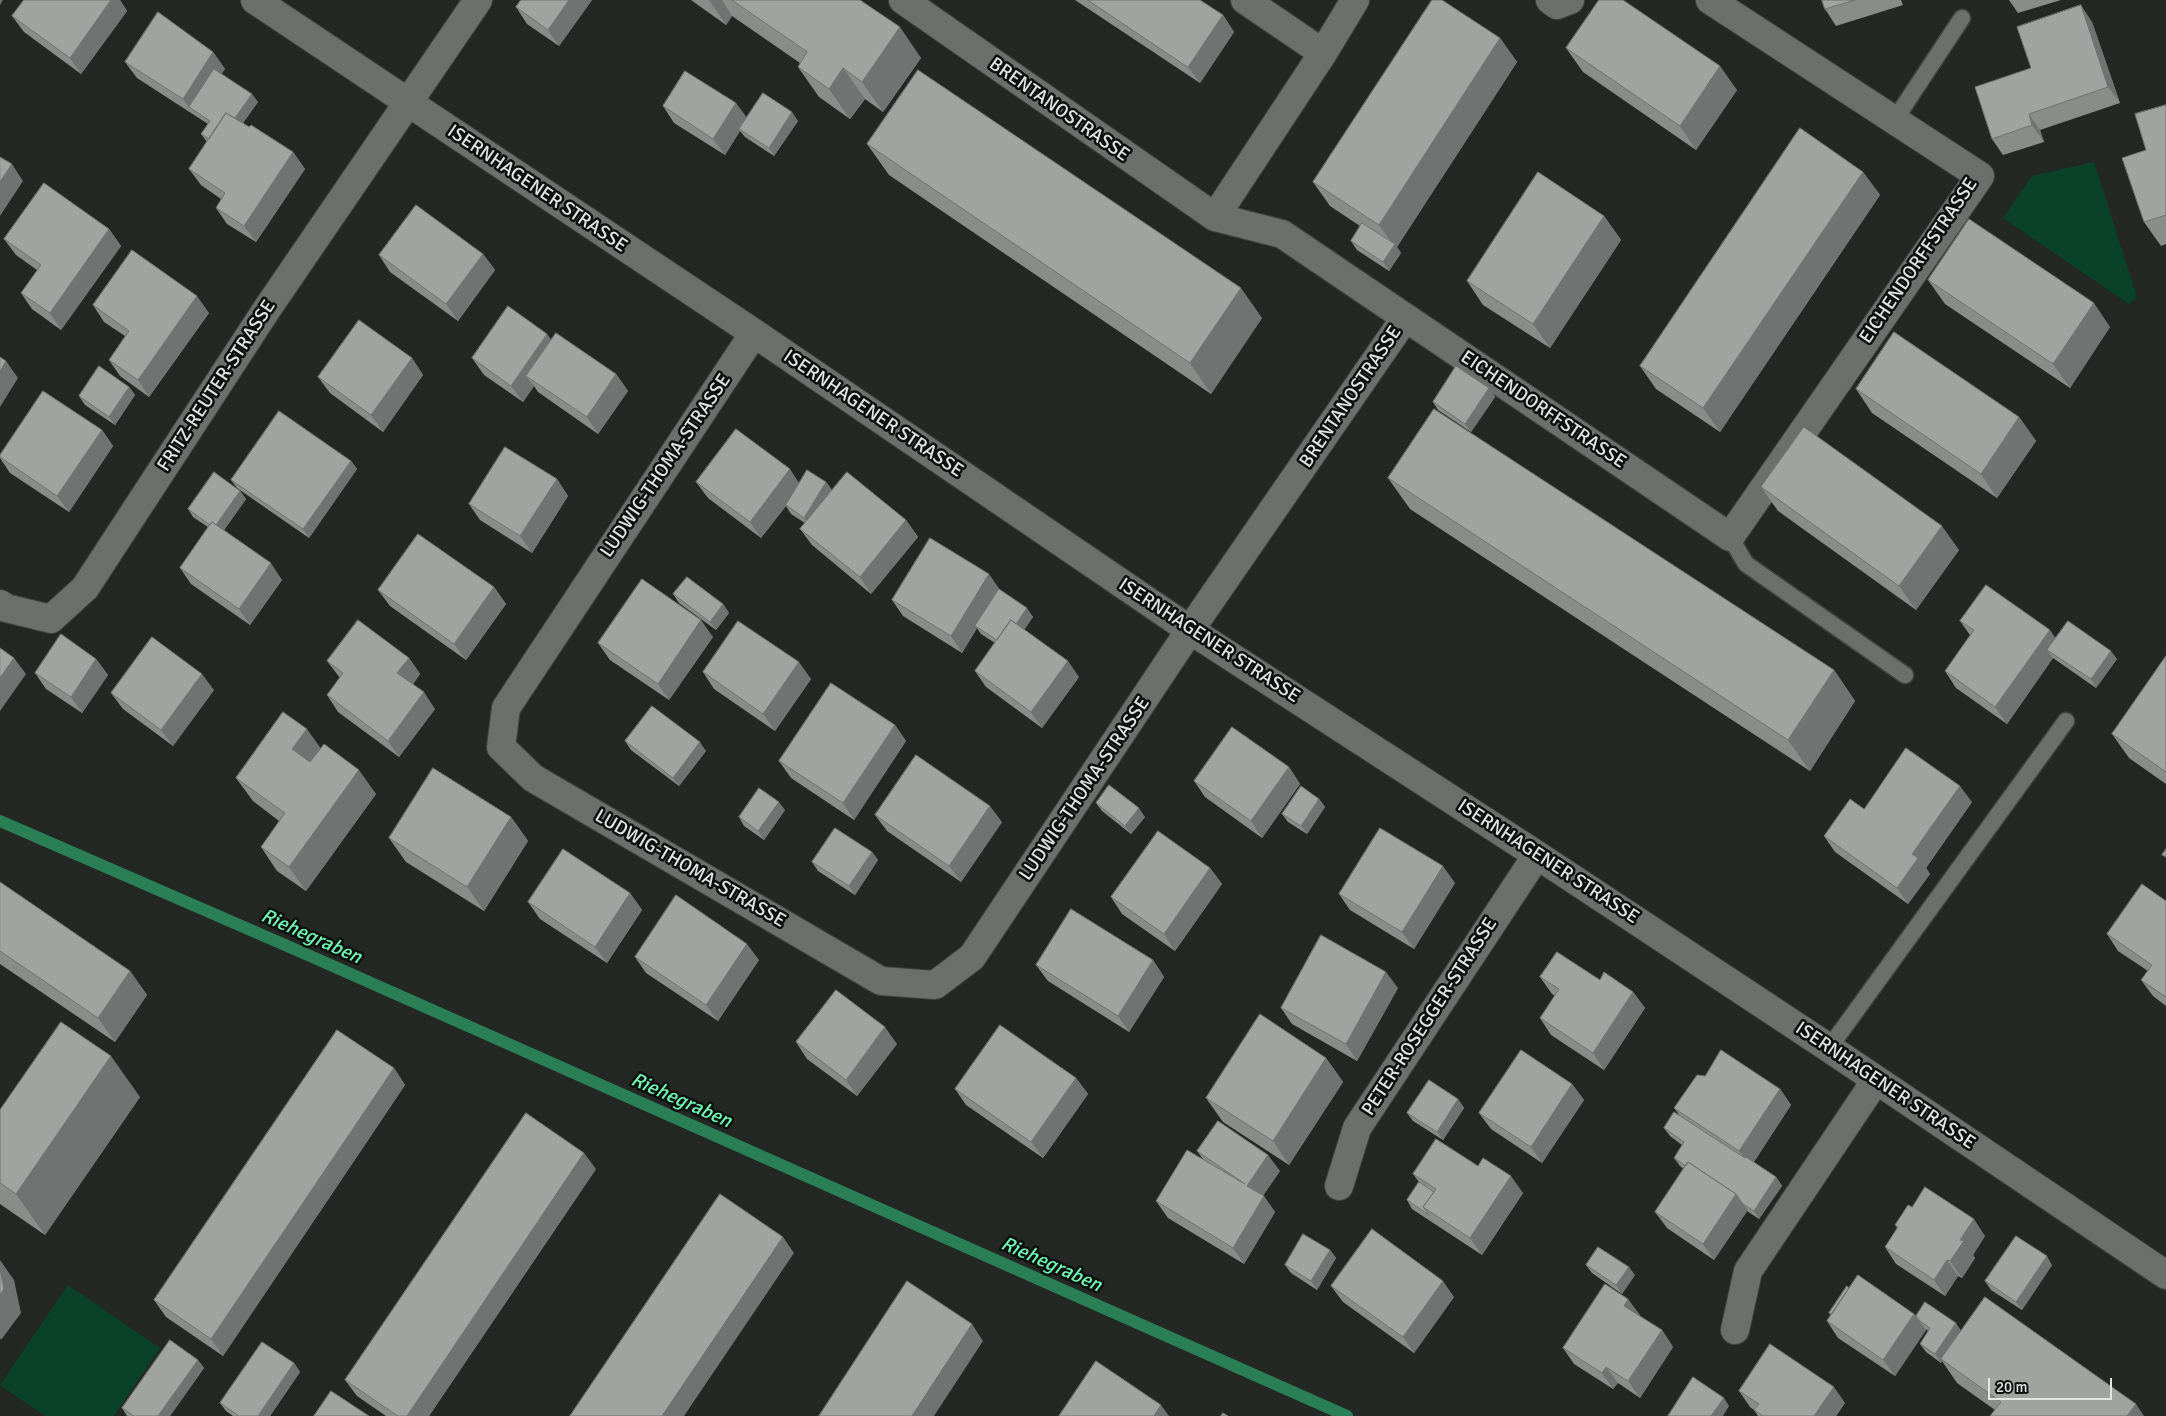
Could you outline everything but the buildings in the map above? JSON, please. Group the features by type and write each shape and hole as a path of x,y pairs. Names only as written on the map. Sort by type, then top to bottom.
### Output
{"street":[{"name":"ISERNHAGENER STRASSE","path":"255,0 754,333 1190,630 1537,855 1829,1048 2166,1275"},
{"path":"408,103 478,0"},
{"name":"BRENTANOSTRASSE","path":"903,0 1215,218 1282,234 1405,318 1190,630"},
{"path":"1245,0 1323,53"},
{"path":"1215,218 1323,53 1355,0"},
{"path":"1550,0 1557,5 1570,0"},
{"name":"EICHENDORFFSTRASSE","path":"1405,318 1549,413 1730,537 1980,176 1710,0"},
{"name":"FRITZ-REUTER-STRASSE","path":"0,604 6,608 51,619 85,588 267,309 408,103"},
{"name":"LUDWIG-THOMA-STRASSE","path":"754,333 506,708 501,747 533,778 881,981 935,986 972,957 1190,630"},
{"name":"PETER-ROSEGGER-STRASSE","path":"1339,1186 1357,1128 1537,855"},
{"path":"1735,1330 1748,1271 1876,1080"}],"lane":[{"path":"1894,121 1962,18"},
{"name":"EICHENDORFFSTRASSE","path":"1730,537 1746,564 1905,675"},
{"path":"1829,1048 2066,721"}],"green space":[{"path":"2094,162 2137,297 2129,304 2003,218 2032,176"},
{"path":"68,1285 160,1348 114,1416 45,1416 0,1385"}],"waterway":[{"name":"Riehegraben","path":"0,821 308,955 1347,1416"}]}
